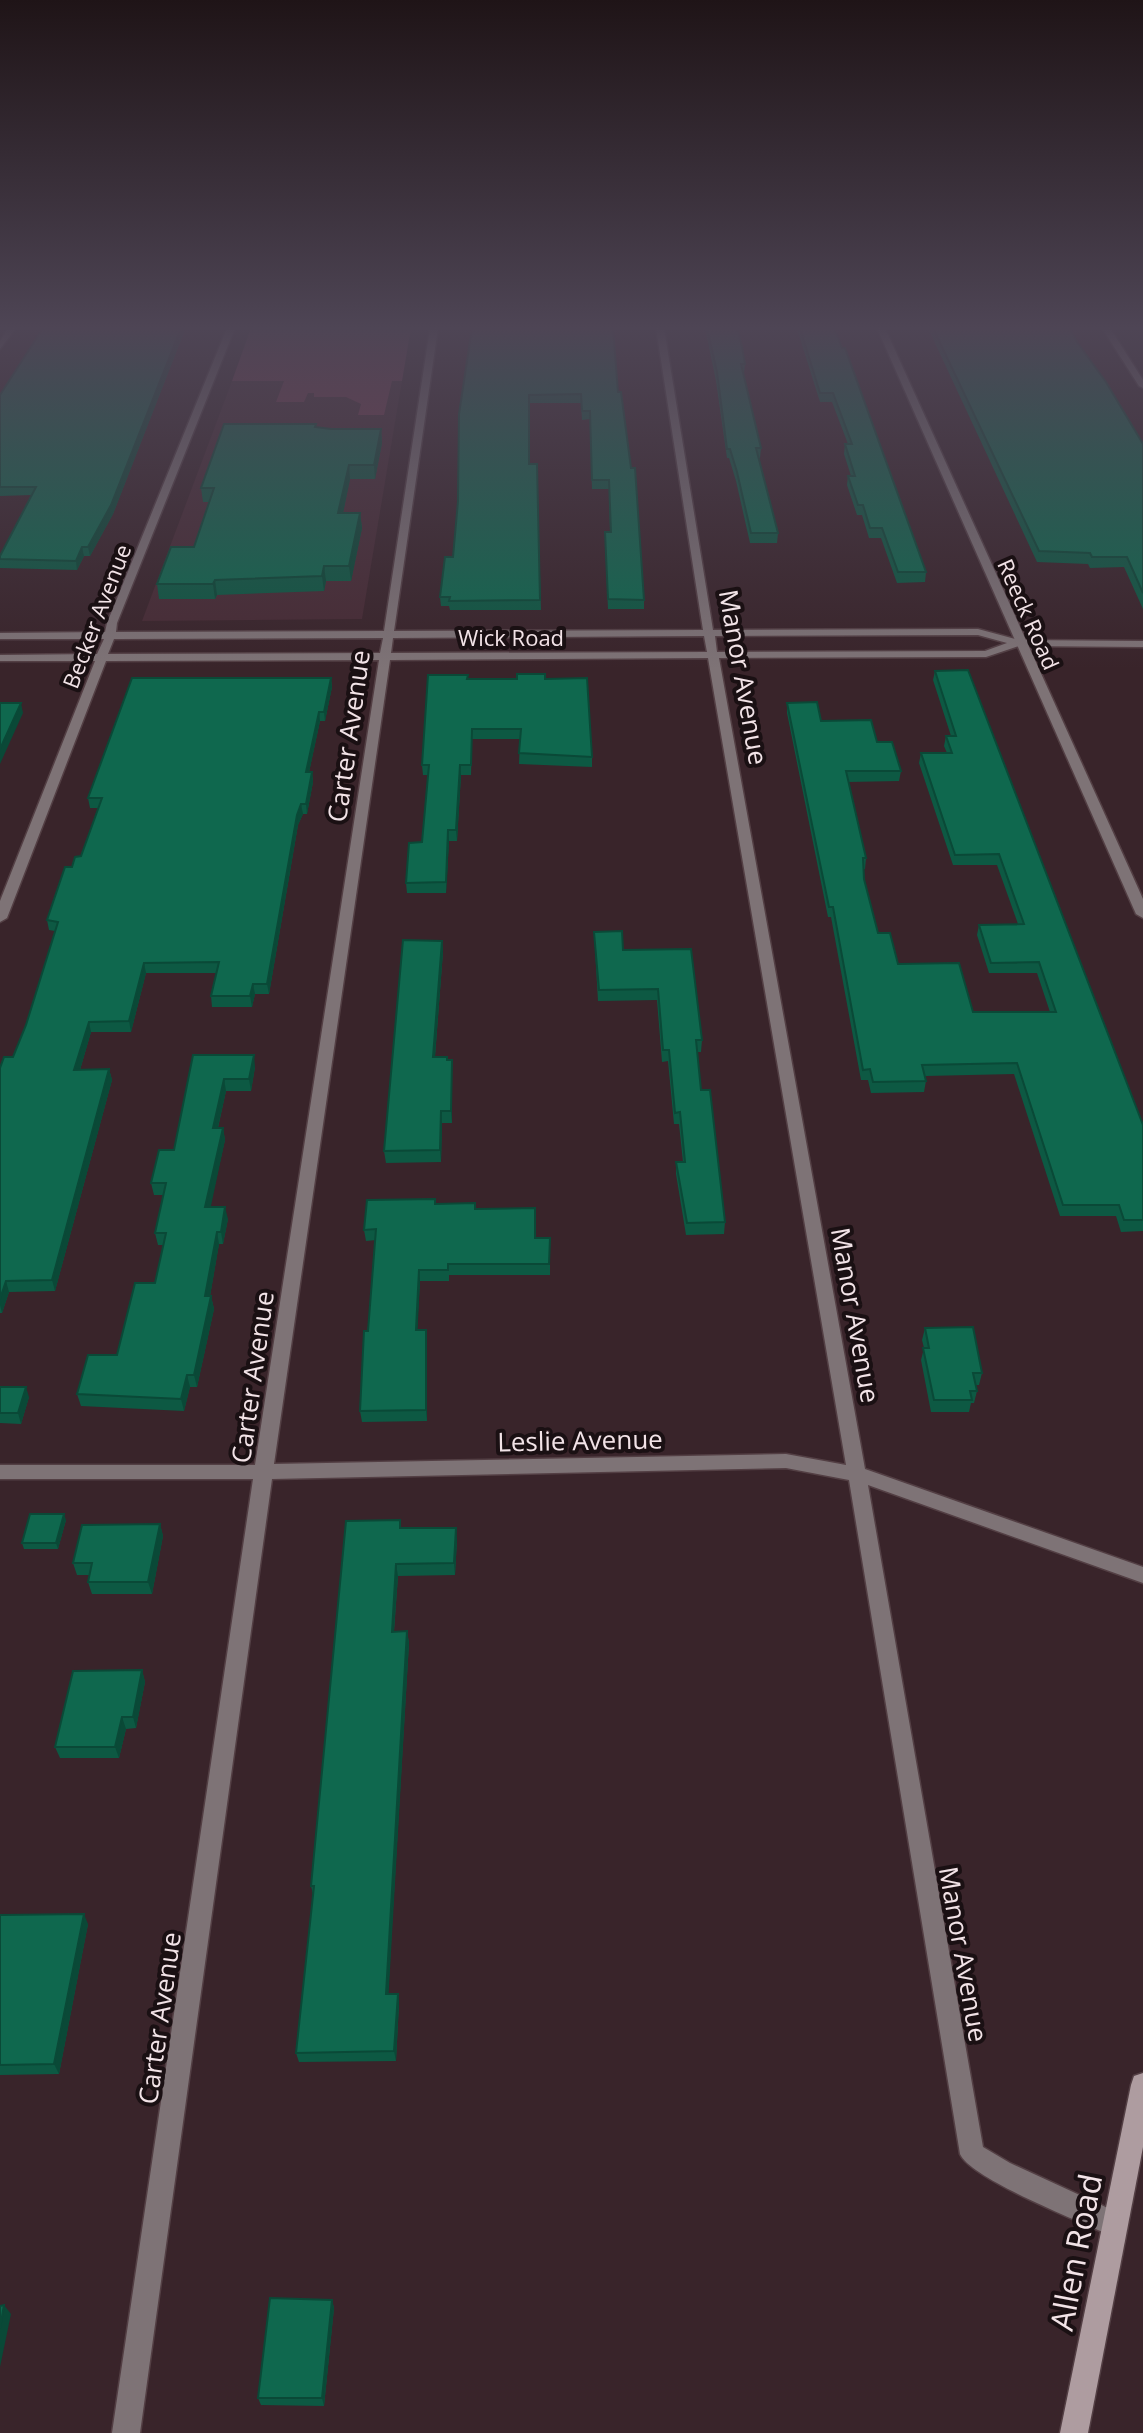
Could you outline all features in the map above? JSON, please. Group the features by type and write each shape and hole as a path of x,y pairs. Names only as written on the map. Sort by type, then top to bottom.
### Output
{"main road":[{"name":"Allen Road","path":"1074,2433 1143,2085"}],"street":[{"name":"Becker Avenue","path":"0,918 185,442"},
{"name":"Carter Avenue","path":"126,2433 417,442"},
{"name":"Manor Avenue","path":"678,442 972,2154 1001,2172 1114,2224"},
{"name":"Reeck Road","path":"931,442 1143,914"},
{"name":"Wick Road","path":"0,636 978,632 1019,643 1143,644"},
{"name":"Wick Road","path":"0,658 986,654 1019,643"},
{"name":"Leslie Avenue","path":"0,1472 265,1472 786,1461 857,1474 1143,1575"}],"shaded area":[{"path":"209,442 392,442 362,619 142,621"}],"building":[{"path":"0,442 136,442 111,505 88,547 82,547 76,561 0,559 36,487 0,487"},
{"path":"218,442 379,442 374,465 349,465 338,513 360,513 349,566 324,566 322,576 215,580 213,584 157,584 171,547 194,547 214,488 201,488"},
{"path":"459,442 529,442 529,464 537,464 540,600 449,601 450,597 440,597 445,557 453,557"},
{"path":"591,442 628,442 631,468 635,468 644,600 608,599 605,532 611,532 609,480 592,480"},
{"path":"726,442 759,442 761,448 756,448 778,533 751,533 737,472 730,449 727,449"},
{"path":"851,442 879,442 926,572 898,572 882,528 870,528 863,505 858,505 848,476 855,476 845,444 852,444"},
{"path":"987,442 1142,442 1143,593 1127,557 1039,551"},
{"path":"968,670 1143,1125 1143,1220 1124,1220 1119,1205 1063,1205 1017,1063 922,1065 926,1081 873,1082 870,1069 863,1070 833,907 829,907 787,703 817,702 821,721 871,720 877,742 892,742 901,771 846,771 866,858 863,858 864,879 878,933 890,933 898,964 959,963 973,1012 1056,1012 1039,962 991,963 979,925 1024,924 999,854 955,855 921,753 952,753 946,736 956,736 935,671"},
{"path":"517,674 545,674 545,679 587,678 592,757 519,753 521,729 472,729 471,765 460,765 456,830 448,830 446,882 406,883 409,843 422,842 429,765 422,765 428,675 517,679"},
{"path":"132,678 331,678 324,712 319,712 306,772 312,772 306,804 301,804 297,815 267,984 253,984 250,996 211,996 219,962 144,963 129,1021 89,1022 74,1070 109,1069 52,1280 6,1281 0,1299 0,1068 4,1057 13,1057 26,1025 58,922 47,920 65,867 72,867 75,857 81,856 102,798 88,798"},
{"path":"0,703 21,703 0,749"},
{"path":"622,931 623,950 691,949 702,1040 696,1040 701,1090 710,1090 725,1222 687,1223 676,1162 685,1162 680,1112 675,1113 669,1050 663,1050 658,989 599,990 594,932"},
{"path":"403,940 442,941 433,1057 452,1060 451,1111 441,1111 440,1150 384,1151"},
{"path":"193,1055 254,1055 249,1079 224,1079 213,1128 223,1128 205,1207 225,1207 205,1296 211,1296 194,1375 187,1375 181,1399 77,1394 88,1355 117,1355 135,1283 155,1283 166,1233 155,1233 166,1183 151,1183 159,1150 174,1150"},
{"path":"435,1199 435,1204 475,1203 475,1209 535,1208 535,1238 550,1238 549,1264 448,1264 448,1270 419,1270 416,1330 426,1330 426,1410 360,1411 364,1331 368,1331 376,1229 364,1230 367,1200"},
{"path":"973,1327 982,1373 973,1373 977,1391 970,1391 972,1400 934,1400 923,1348 929,1348 925,1328"},
{"path":"0,1387 26,1387 18,1413 0,1413"},
{"path":"30,1514 64,1514 56,1543 22,1543"},
{"path":"400,1520 400,1528 456,1528 454,1563 396,1564 392,1632 407,1631 386,1994 398,1994 394,2051 296,2053 346,1521"},
{"path":"160,1524 148,1582 88,1582 92,1563 73,1563 82,1525"},
{"path":"142,1670 133,1717 122,1717 115,1747 55,1747 73,1671"},
{"path":"84,1914 54,2064 0,2065 0,1915"},
{"path":"270,2298 332,2300 322,2398 258,2398"},
{"path":"4,2305 0,2328 0,2306"}]}
